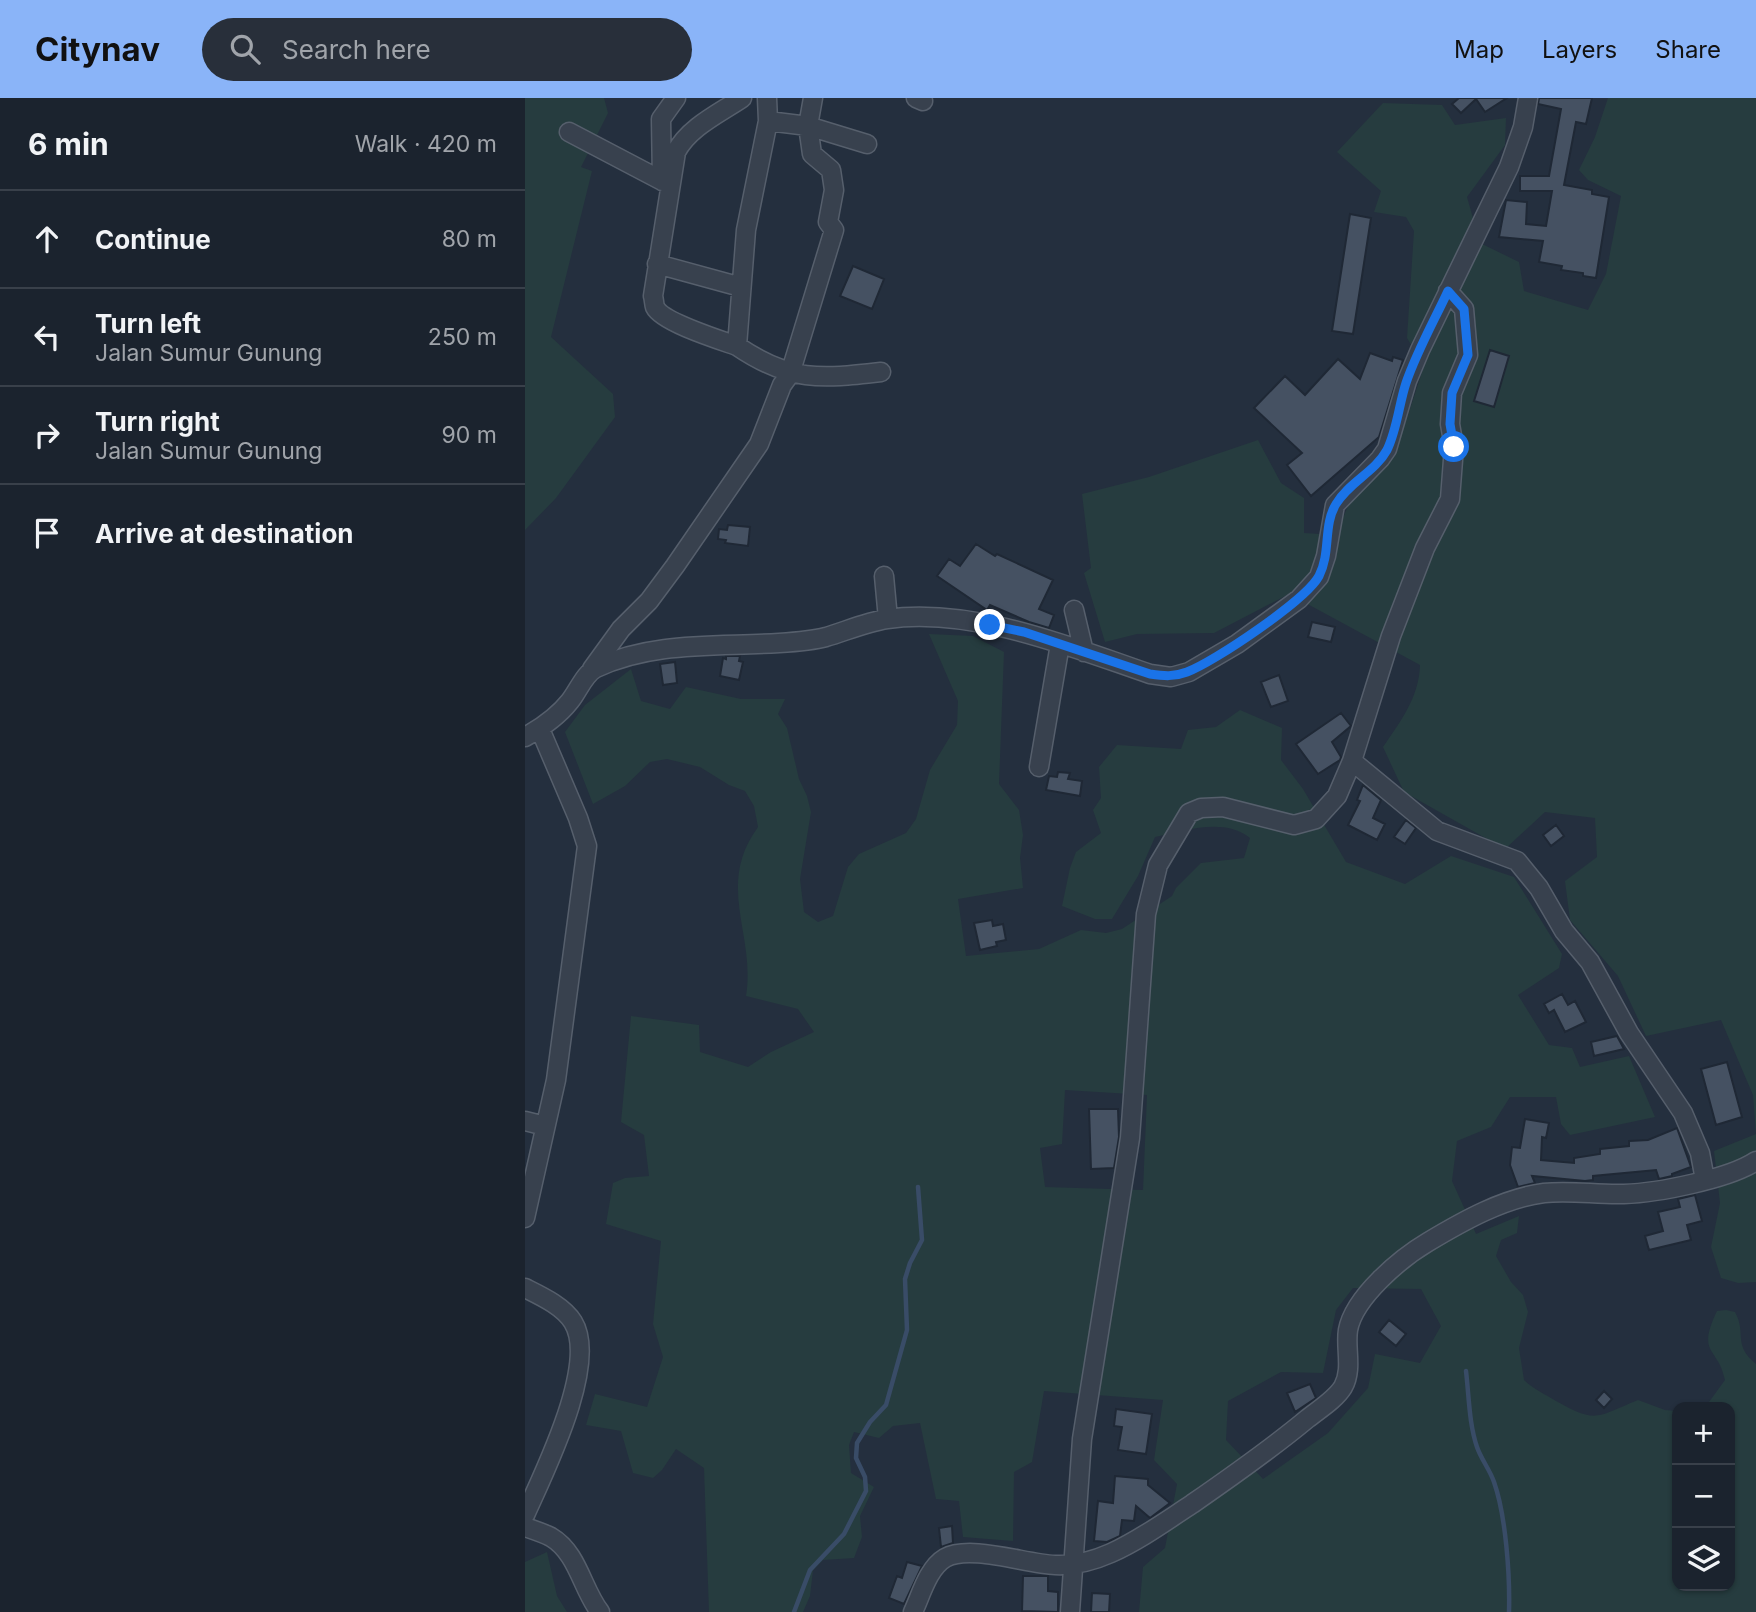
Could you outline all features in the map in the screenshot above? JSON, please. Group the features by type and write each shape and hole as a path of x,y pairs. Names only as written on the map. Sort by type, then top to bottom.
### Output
{"street":[{"path":"676,98 661,119 666,183 654,306 660,313 693,331 737,346 790,374 829,378 881,372"},
{"path":"666,183 681,142 743,98"},
{"path":"737,346 746,230 768,121 767,98"},
{"path":"525,1218 556,1080 587,846 578,818 532,733 569,703 621,629 655,592 759,444 782,385 790,374 834,230 828,222 834,190 833,175 831,170 812,154 808,126 813,98"},
{"path":"592,669 638,653 703,645 800,642 887,619 939,619 990,625 1060,644 1150,674 1171,677 1189,672 1237,644 1299,599 1319,576 1326,556 1335,505 1387,449 1406,381 1509,167 1523,127 1528,98"},
{"path":"768,121 808,126 867,144"},
{"path":"569,132 666,183"},
{"path":"657,264 741,287"},
{"path":"1070,1612 1082,1439 1130,1138 1146,914 1157,865 1189,813 1201,808 1223,807 1294,825 1316,819 1337,796 1352,761 1391,636 1425,548 1450,499 1454,447 1450,424 1452,393 1468,355 1464,309 1448,291"},
{"path":"884,576 887,619"},
{"path":"1073,610 1084,652"},
{"path":"621,629 638,653"},
{"path":"1039,767 1060,644"},
{"path":"1352,761 1437,831 1517,861 1539,888 1564,932 1590,962 1629,1033 1683,1113 1700,1153 1705,1180"},
{"path":"525,1121 545,1126"},
{"path":"913,1612 931,1573 946,1557 985,1554 1051,1565 1073,1565 1111,1553 1151,1532 1288,1435 1342,1388 1346,1376 1348,1331 1359,1303 1370,1288 1426,1243 1494,1207 1533,1195 1564,1192 1626,1194 1733,1173 1756,1161"},
{"path":"525,1288 555,1305 573,1322 579,1341 575,1390 525,1515"},
{"path":"525,1527 552,1538 566,1550 600,1612"}],"green space":[{"path":"525,98 604,98 608,113 581,167 592,171 551,337 613,394 615,417 556,498 525,530"},
{"path":"1608,98 1756,98 1756,1134 1753,1095 1721,1020 1646,1036 1618,976 1570,920 1565,881 1597,857 1595,818 1545,812 1505,849 1404,792 1383,747 1413,698 1420,665 1289,594 1214,633 1137,634 1105,642 1084,573 1091,568 1082,494 1149,477 1258,440 1281,483 1304,498 1304,533 1336,535 1352,496 1388,464 1424,366 1407,338 1414,231 1406,217 1374,212 1381,191 1337,152 1383,103 1442,105 1455,125 1506,118 1505,145 1467,197 1480,243 1519,262 1524,291 1588,310 1606,274 1621,196 1588,180 1579,170 1595,137"},
{"path":"929,634 973,636 1004,652 999,784 1019,810 1023,835 1020,858 1023,888 958,899 966,956 1039,949 1081,930 1106,933 1122,929 1172,896 1176,888 1201,863 1244,858 1250,838 1228,828 1204,827 1155,837 1138,876 1112,919 1095,919 1062,906 1076,852 1101,833 1093,810 1101,798 1099,767 1117,745 1181,749 1188,730 1216,727 1240,710 1282,728 1281,760 1303,789 1346,862 1405,884 1451,856 1514,877 1562,954 1559,968 1518,995 1549,1045 1572,1048 1580,1067 1629,1056 1655,1117 1570,1135 1561,1124 1556,1097 1510,1097 1491,1127 1457,1141 1452,1181 1476,1234 1519,1216 1517,1233 1501,1240 1496,1256 1511,1282 1523,1295 1528,1312 1519,1348 1524,1380 1556,1401 1589,1415 1604,1414 1638,1400 1672,1411 1672,1591 1735,1591 1735,1402 1709,1402 1725,1380 1710,1349 1708,1336 1717,1311 1735,1312 1744,1351 1756,1364 1756,1612 1139,1612 1143,1567 1165,1548 1177,1484 1154,1460 1163,1400 1044,1391 1032,1462 1014,1472 1013,1541 963,1537 959,1501 936,1499 920,1423 893,1426 879,1438 854,1432 849,1445 851,1473 874,1487 860,1516 862,1537 854,1558 823,1560 813,1570 810,1596 803,1612 709,1612 704,1468 676,1449 653,1478 633,1473 621,1431 586,1425 595,1394 647,1407 663,1357 653,1324 661,1241 606,1224 613,1183 625,1178 649,1176 644,1135 621,1122 631,1016 699,1025 700,1052 748,1067 771,1052 814,1032 798,1009 746,996 748,973 738,890 739,870 758,827 754,806 745,791 729,785 700,767 667,759 650,762 625,786 593,804 565,732 585,705 631,669 641,701 670,709 686,687 741,699 785,699 778,714 787,728 799,779 811,812 800,879 804,912 818,922 833,916 848,867 859,854 906,833 916,819 930,770 957,725 958,701","holes":["1065,1090 1147,1095 1143,1190 1045,1187 1040,1148 1062,1144","1353,1288 1421,1289 1441,1326 1420,1363 1375,1354 1368,1388 1328,1433 1263,1479 1226,1440 1228,1401 1281,1372 1323,1373 1336,1310"]},
{"path":"1756,1134 1756,1282 1738,1283 1721,1278 1711,1247 1720,1203 1714,1151"},
{"path":"547,1552 557,1596 567,1612 525,1612 525,1562"}],"building":[{"path":"1459,98 1507,98 1485,112 1476,99 1461,113 1452,104"},
{"path":"1539,98 1592,98 1586,124 1576,122 1564,185 1592,190 1592,194 1609,197 1596,278 1561,270 1562,266 1539,262 1543,241 1499,237 1506,200 1527,202 1526,224 1546,226 1552,191 1520,191 1520,176 1549,176 1561,109 1538,104"},
{"path":"1350,214 1371,218 1353,334 1332,331"},
{"path":"853,266 884,279 872,309 840,296"},
{"path":"1490,350 1509,356 1494,407 1474,401"},
{"path":"1370,353 1392,361 1393,357 1403,360 1379,437 1311,496 1287,465 1302,453 1254,408 1285,376 1305,395 1338,359 1360,379"},
{"path":"728,525 750,527 748,546 725,543 726,540 718,539 719,529 727,530"},
{"path":"976,544 995,556 997,554 1053,580 1039,609 1054,615 1049,628 990,605 987,610 937,576 949,559 960,566"},
{"path":"1312,622 1335,627 1331,642 1308,637"},
{"path":"726,656 740,656 739,661 743,662 739,680 720,676 723,658 726,659"},
{"path":"675,662 677,683 663,685 660,664"},
{"path":"1279,675 1288,701 1271,707 1261,682"},
{"path":"1341,713 1351,726 1332,742 1341,757 1340,760 1318,774 1296,744"},
{"path":"1058,772 1070,773 1068,779 1082,781 1080,796 1046,790 1049,776 1057,777"},
{"path":"1363,785 1381,800 1373,818 1385,824 1377,840 1348,825 1360,801 1357,800"},
{"path":"1406,820 1416,828 1405,844 1394,837"},
{"path":"1556,825 1564,836 1551,846 1543,835"},
{"path":"992,920 993,926 1003,924 1006,940 996,942 997,946 980,950 974,923"},
{"path":"1562,994 1568,1005 1575,1001 1586,1022 1565,1032 1554,1010 1549,1013 1544,1004"},
{"path":"1617,1036 1624,1049 1594,1056 1591,1042"},
{"path":"1727,1062 1742,1117 1716,1125 1701,1069"},
{"path":"1089,1109 1118,1109 1119,1137 1114,1168 1091,1169"},
{"path":"1525,1119 1549,1123 1546,1138 1542,1137 1541,1160 1574,1163 1574,1158 1600,1154 1600,1149 1629,1146 1629,1141 1648,1140 1677,1128 1691,1167 1659,1179 1656,1170 1593,1176 1593,1180 1585,1181 1532,1176 1535,1183 1518,1187 1510,1165 1512,1147 1520,1148"},
{"path":"1695,1195 1702,1221 1687,1225 1691,1240 1649,1250 1645,1236 1663,1231 1658,1212 1680,1207 1678,1199"},
{"path":"1389,1320 1406,1334 1396,1346 1379,1332"},
{"path":"1310,1384 1316,1398 1295,1412 1287,1393"},
{"path":"1604,1391 1612,1399 1604,1408 1596,1400"},
{"path":"1116,1409 1152,1414 1146,1454 1118,1450 1122,1427 1114,1426"},
{"path":"1115,1476 1148,1479 1148,1485 1170,1503 1150,1518 1136,1506 1134,1521 1122,1520 1120,1536 1107,1542 1094,1541 1098,1501 1113,1503"},
{"path":"952,1526 953,1543 941,1547 939,1528"},
{"path":"907,1562 922,1566 904,1604 889,1598 897,1576 902,1578"},
{"path":"1023,1576 1048,1576 1048,1591 1058,1592 1058,1612 1022,1611"},
{"path":"1092,1593 1110,1594 1109,1612 1091,1612"}],"waterway":[{"path":"794,1612 810,1570 844,1534 866,1491 865,1477 856,1458 857,1443 870,1422 886,1405 907,1330 905,1279 922,1240 918,1187"},
{"path":"1466,1371 1474,1438 1494,1482 1502,1512 1508,1564 1509,1612"}],"route":[{"path":"990,625 1024,632 1150,674 1171,677 1189,672 1237,644 1299,599 1319,576 1326,556 1335,505 1387,449 1406,381 1448,291 1464,309 1468,355 1452,393 1450,424 1454,447"}]}
